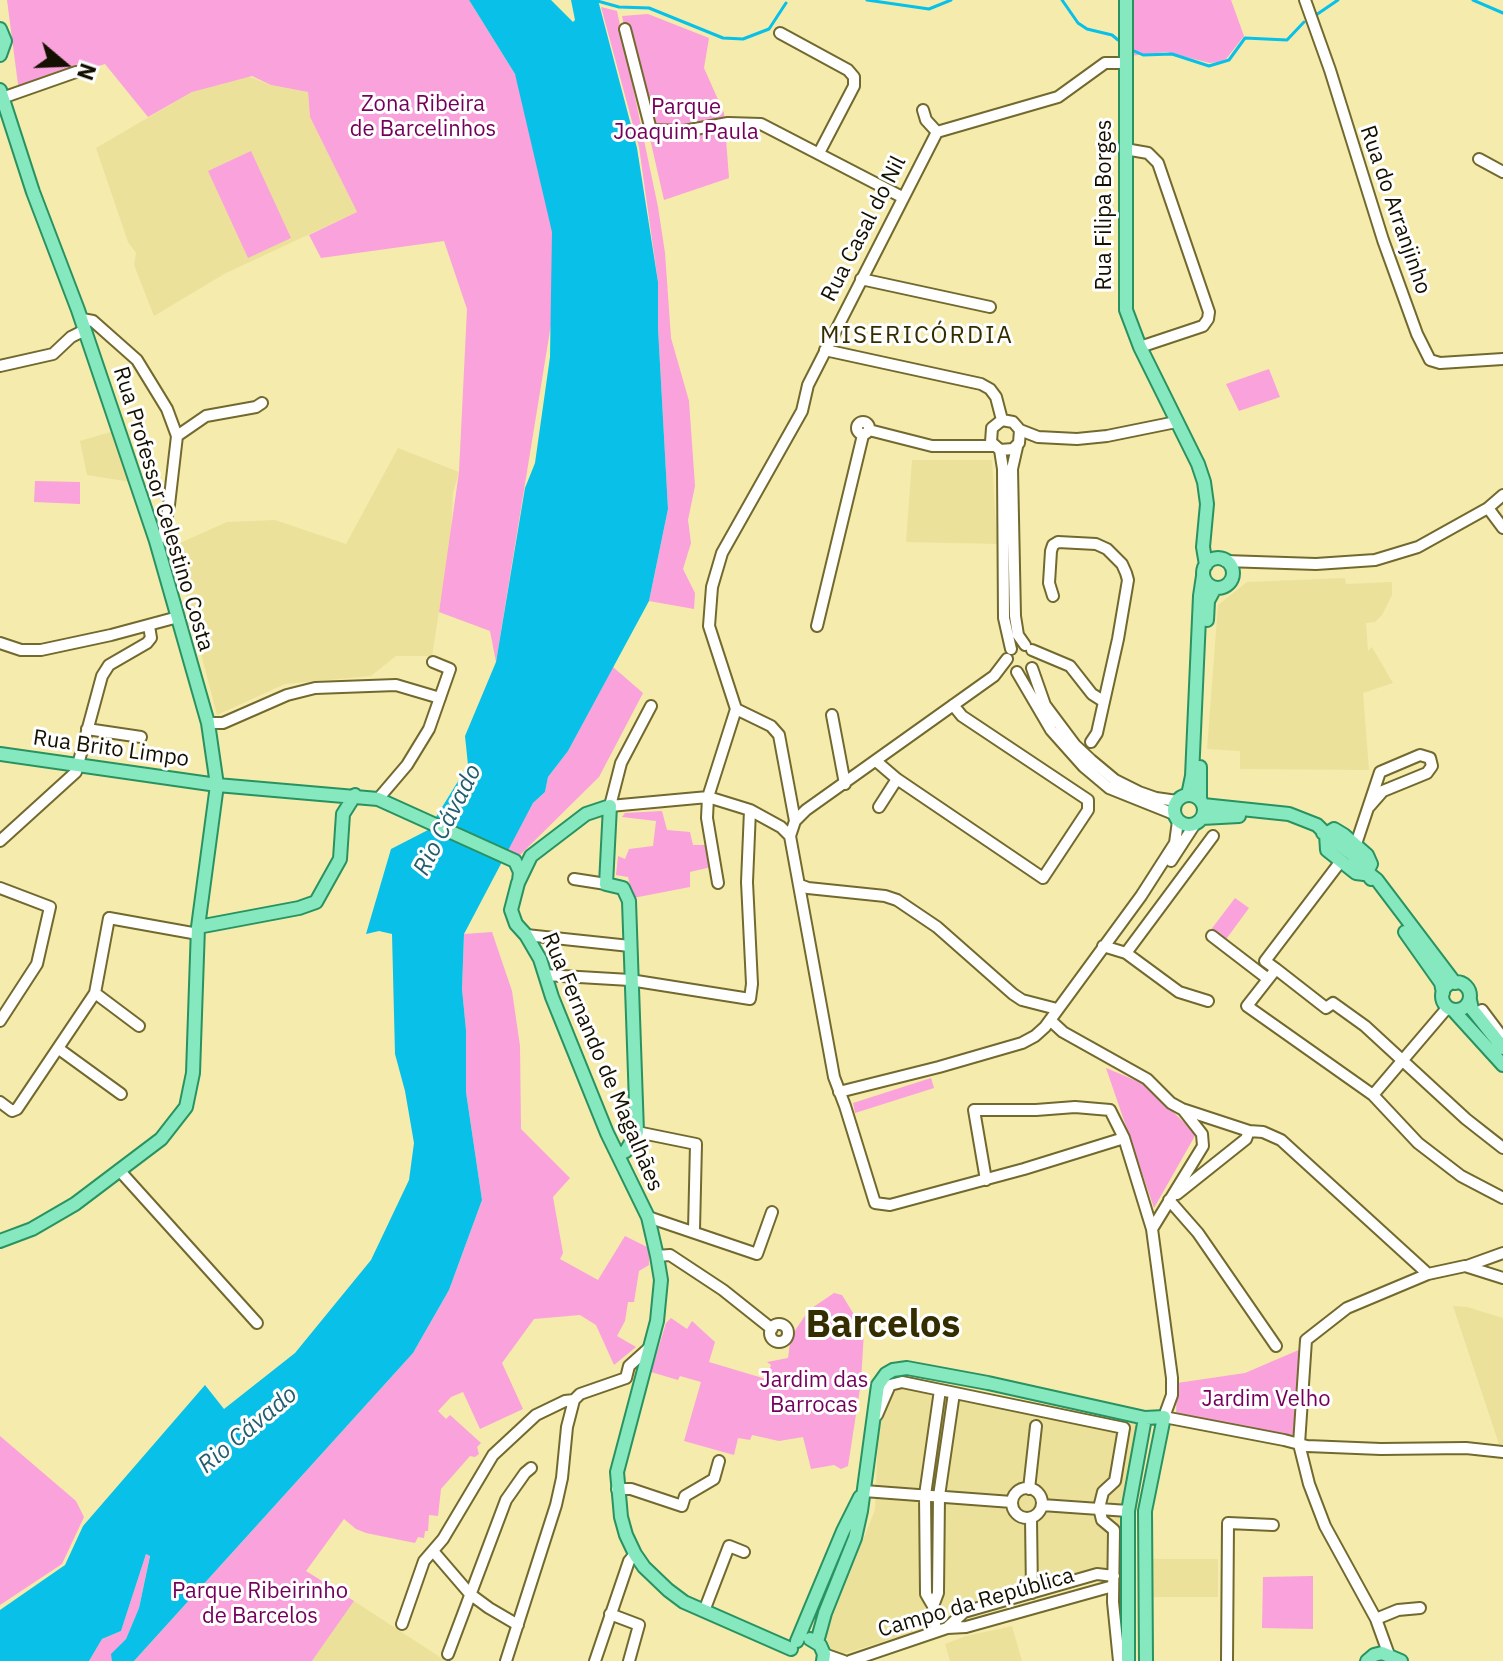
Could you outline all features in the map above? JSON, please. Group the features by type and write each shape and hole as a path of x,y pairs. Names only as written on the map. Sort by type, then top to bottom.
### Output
{"main road":[{"name":"Rua Filipa Borges","path":"1126,0 1125,296 1140,347 1198,464 1207,504 1190,810"},
{"path":"0,29 5,41 0,55"},
{"name":"Rua Professor Celestino Costa","path":"0,1241 32,1229 75,1204 161,1139 186,1107 193,1073 198,930 217,785 208,723 156,541 1,94"},
{"path":"1204,536 1211,550 1226,563 1229,583 1215,588 1209,585 1205,571 1213,560 1226,563"},
{"name":"Rua Filipa Borges","path":"1190,810 1208,601 1215,588"},
{"name":"Rua Brito Limpo","path":"0,754 217,785 378,799 513,861"},
{"path":"198,930 316,902 340,859 343,814 355,795"},
{"path":"610,806 606,884 623,888 629,901 637,1132 626,1151 618,1155"},
{"name":"Rua Fernando de Magalhães","path":"610,806 586,814 531,856 518,883 511,910 516,924 540,959 654,1238 661,1280 657,1321 617,1472 617,1489 626,1535 635,1554"},
{"path":"1190,810 1289,814 1317,825 1377,880 1455,983 1467,987 1476,1014 1503,1048"},
{"path":"1326,834 1334,829 1356,844 1371,860 1367,872 1376,891 1441,983 1443,999 1503,1065"},
{"path":"1326,834 1327,850 1356,873 1367,872"},
{"path":"518,883 520,872 513,861 531,856"},
{"path":"1443,993 1446,987 1455,983"},
{"path":"1450,1008 1463,1008 1470,1000"},
{"path":"821,1652 825,1613 855,1538 878,1385 886,1374 907,1368 1145,1418 1164,1417 1146,1512 1146,1661"},
{"path":"1122,1660 1128,1510 1145,1418"},
{"path":"793,1651 843,1531 864,1491"},
{"path":"1128,1510 1146,1512"},
{"path":"635,1554 668,1590 704,1611 793,1651"},
{"path":"793,1651 807,1639 821,1652"}],"street":[{"name":"Rua do Arranjinho","path":"1305,0 1383,240 1417,334 1430,360 1440,363 1503,359"},
{"path":"625,29 651,130 684,131 728,123 761,124 902,197"},
{"path":"780,33 848,70 854,77 854,86 819,153"},
{"path":"923,110 926,120 937,132 1058,97 1105,63 1125,63"},
{"path":"1,94 76,72"},
{"name":"Rua Casal do Nil","path":"736,709 709,626 712,587 722,553 802,411 808,385 937,132"},
{"path":"1125,149 1148,153 1158,163 1209,312 1203,326 1140,347"},
{"path":"1479,159 1503,172"},
{"path":"861,279 990,307"},
{"path":"0,366 53,354 83,324 93,321 137,360 167,409 177,436 169,505 163,535 156,541"},
{"path":"825,350 981,384 996,397 1002,420"},
{"path":"177,436 206,416 256,407 262,403"},
{"path":"974,447 1002,420 1013,422 1020,430 1038,437 1089,438 1176,422"},
{"path":"992,428 990,437 1003,469 1004,618 1009,654 1016,671 1051,730 1084,767 1109,788 1190,810"},
{"path":"1020,430 1012,469 1015,616 1018,635 1035,658 1033,666 1045,705 1075,745 1115,780 1190,810"},
{"path":"817,626 866,432 932,446 1009,451 1038,437"},
{"path":"1226,563 1316,564 1375,560 1418,547 1488,508 1503,495"},
{"path":"1488,508 1503,528"},
{"path":"1053,596 1049,583 1051,551 1058,542 1096,544 1107,549 1122,564 1128,580 1097,733 1091,742"},
{"path":"0,643 21,650 41,650 178,617"},
{"path":"0,841 69,779 79,765 102,676 109,665 147,643 151,638 149,626"},
{"path":"1103,701 1092,694 1078,673 1029,647 1017,645 994,676 806,810 795,821 790,836 834,1077 871,1199 875,1203 890,1205 986,1180 1124,1138"},
{"path":"994,676 1026,672 1033,666 1056,660"},
{"path":"378,799 407,765 429,729 450,669 433,662"},
{"path":"208,723 223,723 287,695 315,688 396,685 440,698"},
{"path":"876,761 897,779 1043,878 1088,810 1088,800 962,716 953,705"},
{"path":"610,806 621,763 651,706"},
{"path":"718,883 707,818 708,797 736,709 771,726 779,735 795,821"},
{"path":"832,715 845,784"},
{"path":"87,729 141,737"},
{"path":"1356,844 1378,775 1383,769 1420,755 1430,758 1432,766 1427,773 1383,791 1369,807"},
{"path":"879,807 897,779"},
{"name":"Rua Fernando de Magalhães","path":"610,806 708,797 750,810 781,827 790,836"},
{"path":"545,975 630,980 750,999 747,882 750,810"},
{"name":"Rua Filipa Borges","path":"839,1092 1022,1043 1035,1036 1141,896 1175,843 1190,810"},
{"name":"Rua Filipa Borges","path":"1141,896 1158,879 1190,810"},
{"path":"1126,953 1213,836"},
{"path":"1341,861 1265,961 1326,1008 1333,1003 1365,1026 1466,1119 1503,1148"},
{"path":"574,879 606,884"},
{"path":"800,885 897,900 937,927 1013,994 1022,1000 1057,1009"},
{"path":"0,888 50,907 37,964 0,1021"},
{"path":"0,1102 12,1111 17,1109 95,993 109,918 198,930"},
{"path":"526,935 630,946"},
{"path":"1212,936 1268,979"},
{"path":"540,959 549,943 559,938"},
{"path":"1103,946 1126,953 1179,992 1208,1001"},
{"path":"1276,969 1247,1006 1373,1095 1418,1143 1461,1176 1503,1198"},
{"path":"95,993 139,1026"},
{"path":"1373,1095 1450,1008"},
{"path":"1476,1014 1482,1010 1503,1038"},
{"path":"1050,1020 1063,1032 1147,1079 1171,1103 1182,1109 1249,1131 1263,1132 1291,1147 1422,1273"},
{"path":"59,1049 121,1094"},
{"path":"986,1180 974,1110 1075,1107 1110,1110 1124,1138 1152,1229 1172,1378 1172,1395 1164,1417 1299,1444 1381,1449 1466,1448 1503,1452"},
{"path":"1152,1229 1203,1146 1204,1139 1182,1109"},
{"path":"1169,1200 1246,1139 1249,1131"},
{"path":"637,1132 696,1144 694,1230"},
{"path":"119,1170 257,1323"},
{"path":"1169,1200 1198,1233 1276,1346"},
{"path":"648,1217 694,1230 757,1254 772,1212"},
{"path":"1465,1266 1498,1276 1503,1254"},
{"path":"1382,1659 1383,1637 1325,1526 1309,1484 1299,1444 1306,1340 1347,1308 1422,1273 1465,1266 1503,1254"},
{"path":"657,1256 670,1255 723,1290 772,1329"},
{"path":"626,1378 629,1366 642,1357 652,1344"},
{"path":"506,1661 556,1505 574,1400 580,1394 626,1378 637,1381 643,1375 640,1364 629,1366"},
{"path":"626,1378 638,1394"},
{"path":"871,1435 890,1385 902,1382 1124,1428 1115,1481 1103,1492 1099,1508 1102,1520 1114,1530 1114,1581 1122,1660"},
{"path":"1000,1401 1004,1387"},
{"path":"940,1390 925,1495 926,1594 942,1630 964,1612 1097,1574 1114,1581"},
{"path":"933,1606 938,1593 939,1496 954,1393"},
{"path":"402,1624 421,1569 443,1539 481,1471 506,1440 536,1415 574,1400"},
{"path":"1029,1489 1036,1426"},
{"path":"931,1444 945,1444"},
{"path":"617,1489 631,1489 682,1506 685,1496 714,1479 719,1461"},
{"path":"448,1654 506,1500 531,1468"},
{"path":"1029,1489 1039,1494 1042,1505 1031,1518 1020,1517 1012,1502 1018,1492 1029,1489"},
{"path":"864,1491 1012,1502"},
{"path":"1042,1505 1128,1510"},
{"path":"1031,1518 1032,1593"},
{"path":"1227,1661 1228,1523 1273,1525"},
{"path":"704,1611 729,1546 744,1552"},
{"path":"926,1551 938,1550"},
{"path":"433,1551 470,1594 518,1625"},
{"path":"595,1661 629,1561 635,1554"},
{"name":"Campo da República","path":"821,1652 847,1661 942,1630 966,1627 1114,1581"},
{"path":"1376,1619 1398,1610 1420,1608"},
{"path":"610,1614 639,1625 629,1661"}],"shaded area":[{"path":"245,75 271,85 308,92 310,117 357,212 226,273 154,316 134,265 136,253 128,242 96,148 192,92"},
{"path":"114,431 131,482 87,475 80,441"},
{"path":"398,448 459,472 453,493 451,535 432,656 396,656 371,676 285,684 217,715 173,546 227,522 275,520 346,544"},
{"path":"912,460 992,460 997,544 906,542"},
{"path":"1345,578 1346,584 1392,582 1392,595 1382,615 1375,622 1366,623 1368,651 1372,647 1393,683 1363,693 1369,770 1240,769 1240,751 1207,749 1218,605 1247,582"},
{"path":"1453,1306 1503,1318 1503,1445 1499,1444"},
{"path":"901,1375 1136,1424 1138,1429 1123,1506 1121,1577 1099,1579 969,1617 940,1606 922,1610 921,1621 913,1624 913,1632 840,1655 832,1652 825,1635 875,1510 879,1410 886,1382"},
{"path":"1153,1559 1218,1559 1218,1597 1153,1597"},
{"path":"354,1601 446,1661 312,1661"},
{"path":"1012,1626 1022,1661 950,1661 945,1644"}],"green space":[{"name":"Zona Ribeira de Barcelinhos","path":"7,0 469,0 515,74 567,226 496,662 490,631 439,612 459,472 467,309 444,241 321,258 309,235 357,212 310,117 308,92 271,85 252,76 192,92 148,117 105,64 19,92"},
{"path":"1130,0 1231,0 1244,36 1226,59 1218,62 1210,63 1166,52 1129,56"},
{"path":"601,7 617,11 658,207 665,253 671,338 689,401 695,486 688,520 691,543 683,569 695,593 694,609 649,601 668,509 658,282 639,147"},
{"name":"Parque Joaquim Paula","path":"648,14 709,38 704,68 724,113 729,178 664,200 622,16"},
{"path":"251,151 291,238 248,258 208,171"},
{"path":"1269,369 1280,397 1239,411 1226,384"},
{"path":"35,481 80,482 80,504 34,502"},
{"path":"613,667 643,693 599,777 519,856 506,853 533,803 545,792 548,777 568,751"},
{"path":"662,811 667,830 690,832 693,845 708,845 711,867 690,872 690,887 633,898 628,877 616,875 618,856 625,859 629,849 653,846 656,821 622,817 625,813"},
{"path":"1235,898 1249,908 1224,942 1210,931"},
{"name":"Parque Ribeirinho de Barcelos","path":"492,932 512,991 520,1046 521,1129 570,1178 553,1197 563,1253 560,1259 598,1280 625,1236 649,1248 649,1265 639,1271 634,1302 628,1302 625,1321 617,1336 636,1347 614,1365 596,1325 580,1315 534,1319 502,1363 523,1409 480,1429 463,1392 451,1397 438,1411 446,1419 450,1415 481,1443 477,1447 479,1454 470,1456 441,1489 438,1516 429,1515 428,1531 425,1531 424,1538 418,1537 415,1543 366,1533 344,1519 306,1571 354,1601 312,1661 134,1661 413,1353 449,1290 482,1200 466,1092 466,1030 462,989 464,934"},
{"path":"1106,1068 1144,1084 1196,1134 1154,1208"},
{"path":"931,1078 934,1088 855,1113 853,1103"},
{"name":"Jardim das Barrocas","path":"834,1293 842,1295 864,1331 861,1382 848,1466 841,1469 834,1465 811,1469 803,1437 779,1441 752,1435 750,1440 738,1438 734,1455 684,1441 701,1382 680,1376 678,1380 651,1372 666,1323 671,1318 687,1329 692,1321 715,1342 709,1362 766,1379 771,1365 767,1362 788,1358 796,1329 809,1310"},
{"name":"Jardim Velho","path":"1301,1349 1296,1429 1291,1437 1176,1417 1177,1383 1245,1373"},
{"path":"0,1436 76,1501 84,1517 62,1564 0,1605"},
{"name":"Parque Ribeirinho de Barcelos","path":"146,1554 150,1555 139,1608 126,1639 112,1654 112,1661 89,1661 102,1639 121,1631"},
{"path":"1313,1576 1313,1629 1262,1628 1263,1577"}],"water":[{"name":"Rio Cávado","path":"469,0 551,0 573,22 571,0 598,0 637,148 658,282 668,509 649,601 568,751 548,777 545,792 533,803 464,934 462,989 466,1030 466,1092 482,1200 449,1290 413,1353 134,1661 112,1661 111,1654 126,1639 139,1608 150,1556 146,1554 121,1631 102,1639 89,1661 0,1661 0,1610 65,1565 83,1526 205,1385 224,1409 295,1353 371,1260 409,1180 414,1143 395,1054 392,934 379,931 366,934 391,849 428,830 468,765 465,736 496,662 525,488 535,463 550,357 552,232 515,74"}],"waterway":[{"path":"594,0 619,7 649,8 723,38 743,39 769,29 786,3"},
{"path":"867,0 929,9 951,0"},
{"path":"1062,0 1078,23 1118,40"},
{"path":"1316,15 1338,0"},
{"path":"1473,0 1503,13"},
{"path":"1132,50 1143,55 1172,54 1209,66 1229,60 1245,38 1287,40 1304,22"}],"district":[{"name":"MISERICÓRDIA","path":"917,336"},
{"name":"Barcelos","path":"883,1326"}]}
